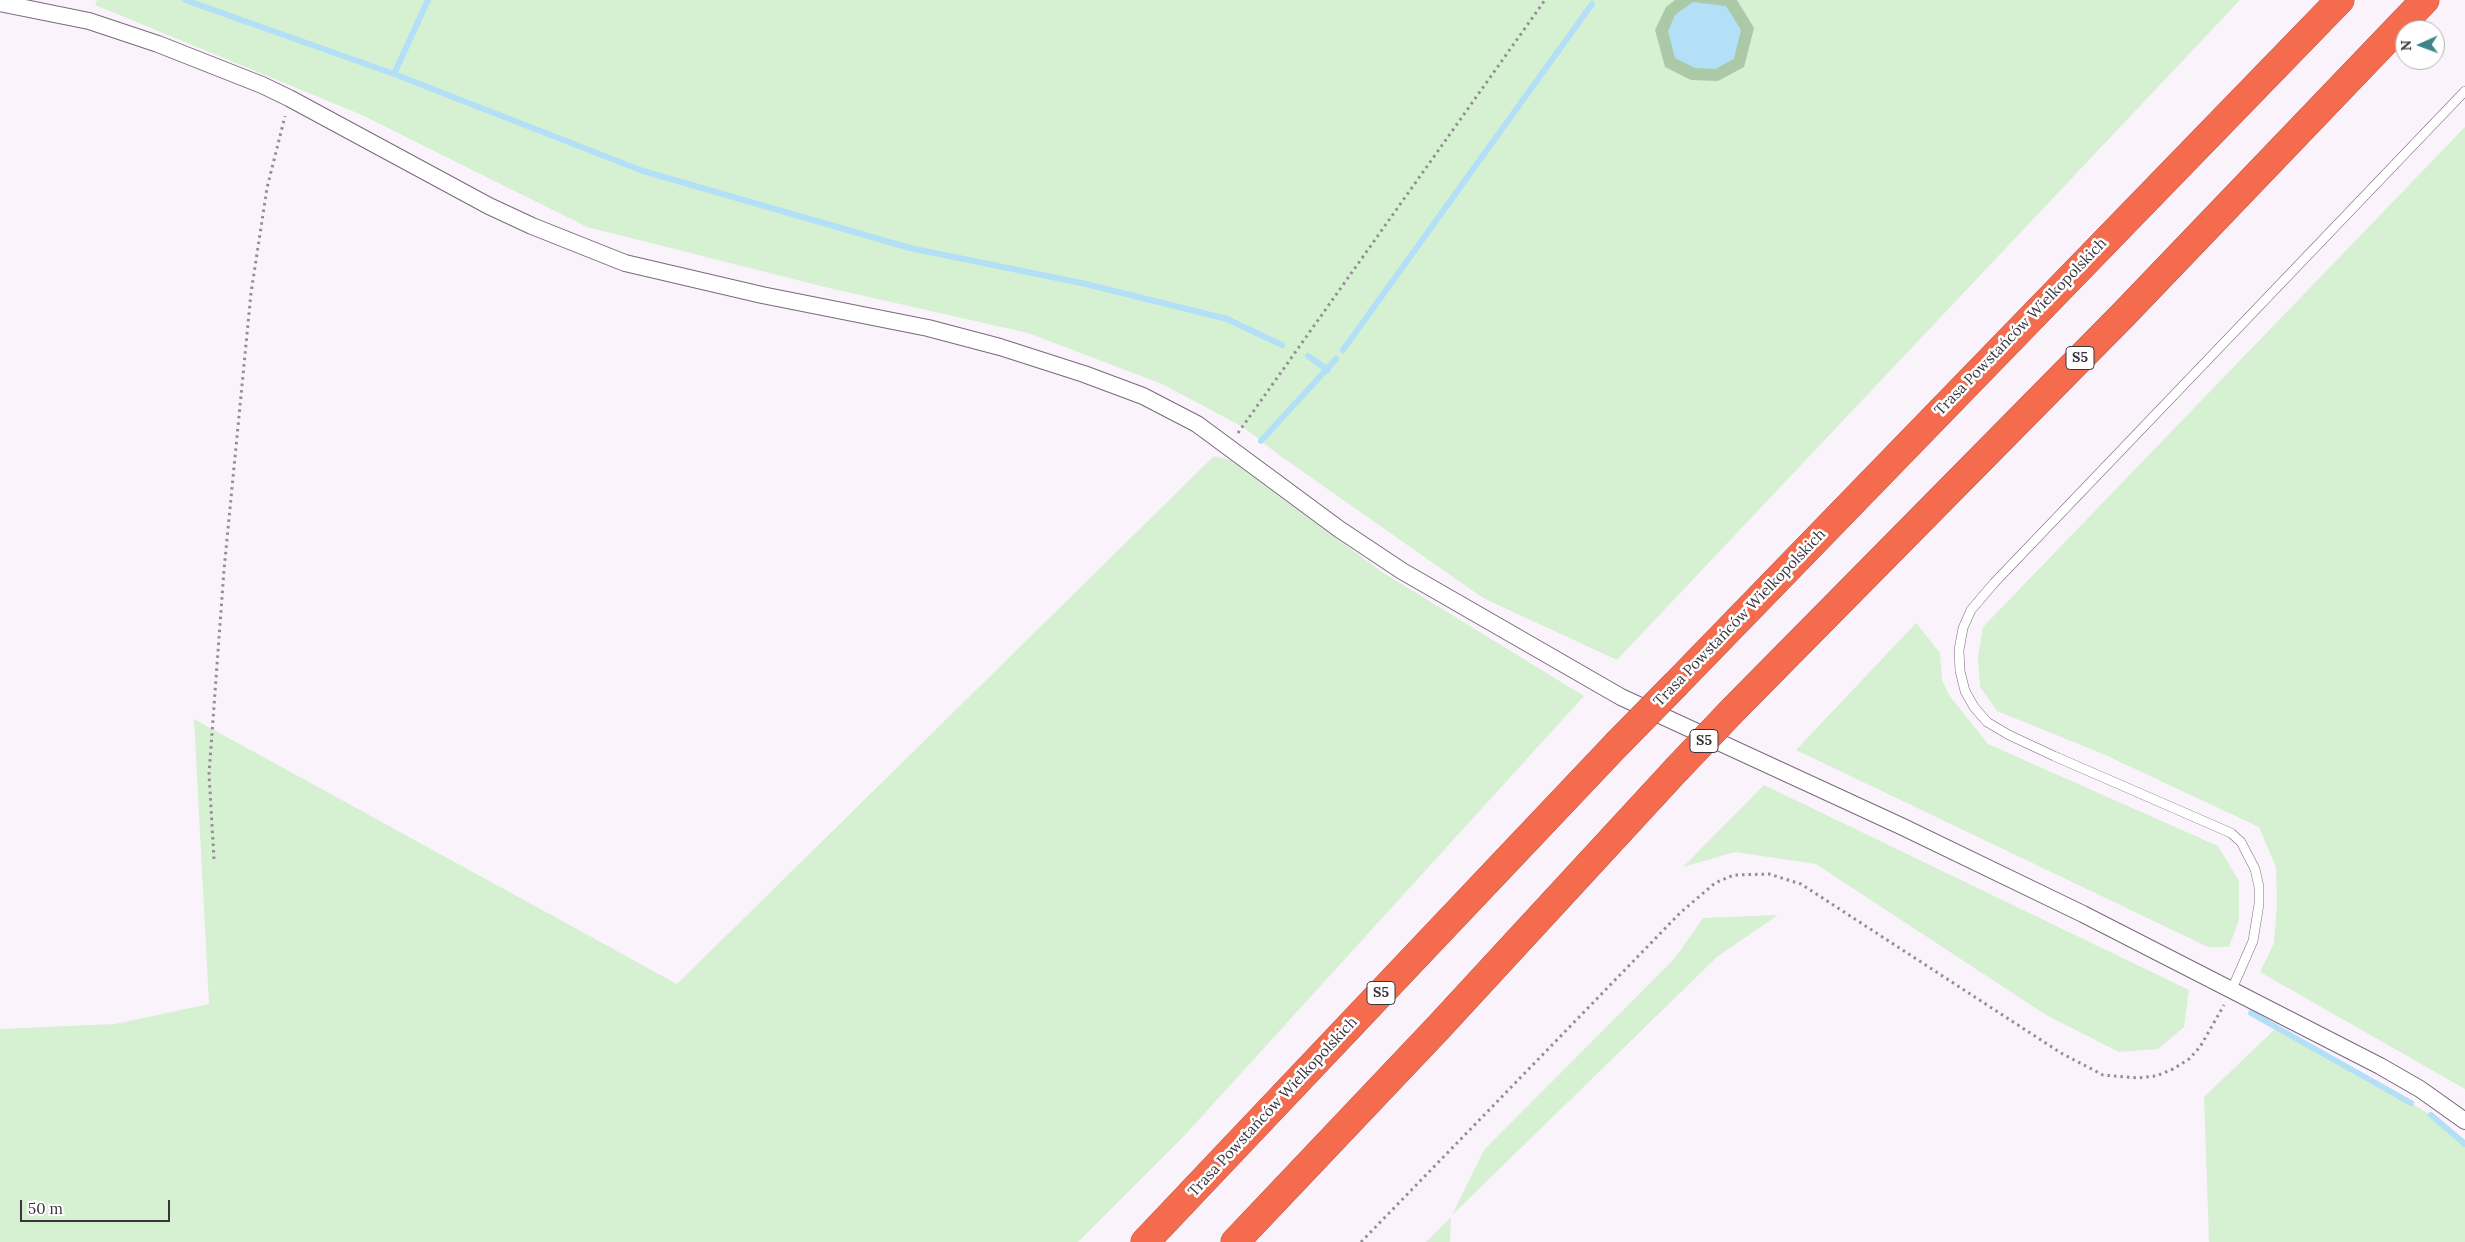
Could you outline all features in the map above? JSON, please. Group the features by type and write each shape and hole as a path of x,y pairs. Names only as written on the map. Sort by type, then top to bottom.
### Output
{"highway":[{"name":"Trasa Powstańców Wielkopolskich","path":"1145,1242 1617,744 2340,0"},
{"name":"S5","path":"1235,1242 1437,1029 1731,712 2123,315 2425,0"}],"street":[{"path":"0,2 98,24 158,44 289,98 489,206 577,245 625,263 687,278 928,328 1000,347 1084,374 1143,396 1197,424 1338,529 1402,570 1621,697 1903,827 2232,989 2380,1066 2420,1089 2465,1121"}],"lane":[{"path":"2232,989 2253,941 2259,904 2255,869 2241,842 2231,833 2054,756 2009,735 1987,722 1974,707 1965,691 1960,671 1959,650 1963,628 1971,610 1994,583 2465,91"}],"path":[{"path":"1229,446 1545,0"},
{"path":"214,860 209,774 211,728 245,352 266,188 289,98"},
{"path":"1361,1242 1680,913 1715,883 1734,874 1769,874 1802,884 2062,1054 2103,1074 2138,1078 2156,1076 2188,1059 2200,1047 2232,989"}],"green space":[{"path":"97,0 2240,0 1617,660 1483,598 1279,455 1243,427 1162,384 1028,333 829,288 587,227 362,115 95,5"},
{"path":"1675,0 1737,0 1754,28 1744,67 1718,81 1691,80 1665,67 1655,30 1666,7"},
{"path":"2465,127 2465,1089 2260,972 2274,943 2277,904 2276,867 2259,827 2103,754 1997,711 1980,687 1978,657 1983,627"},
{"path":"1214,456 1230,460 1382,572 1584,696 1184,1136 1078,1242 0,1242 0,1029 115,1024 209,1004 194,719 677,984"},
{"path":"1916,623 1940,653 1942,680 1949,695 1988,744 2218,846 2239,881 2239,920 2229,947 2208,947 1796,750"},
{"path":"1764,785 2189,990 2184,1027 2158,1049 2119,1052 2046,1015 1816,864 1735,852 1683,867"},
{"path":"1778,915 1718,956 1452,1215 1484,1150 1675,958 1703,918"},
{"path":"2276,1028 2431,1115 2465,1144 2465,1242 2209,1242 2204,1097"},
{"path":"1451,1217 1450,1242 1426,1242"}],"water":[{"path":"1693,2 1726,6 1741,30 1734,59 1715,69 1695,68 1675,58 1668,31 1675,15"}],"waterway":[{"path":"185,0 394,74 643,171 910,248 1086,284 1227,319 1282,345"},
{"path":"394,74 428,0"},
{"path":"1343,350 1592,4"},
{"path":"1308,356 1328,370"},
{"path":"1261,441 1336,359"},
{"path":"2251,1013 2411,1103"},
{"path":"2431,1115 2465,1144"}]}
